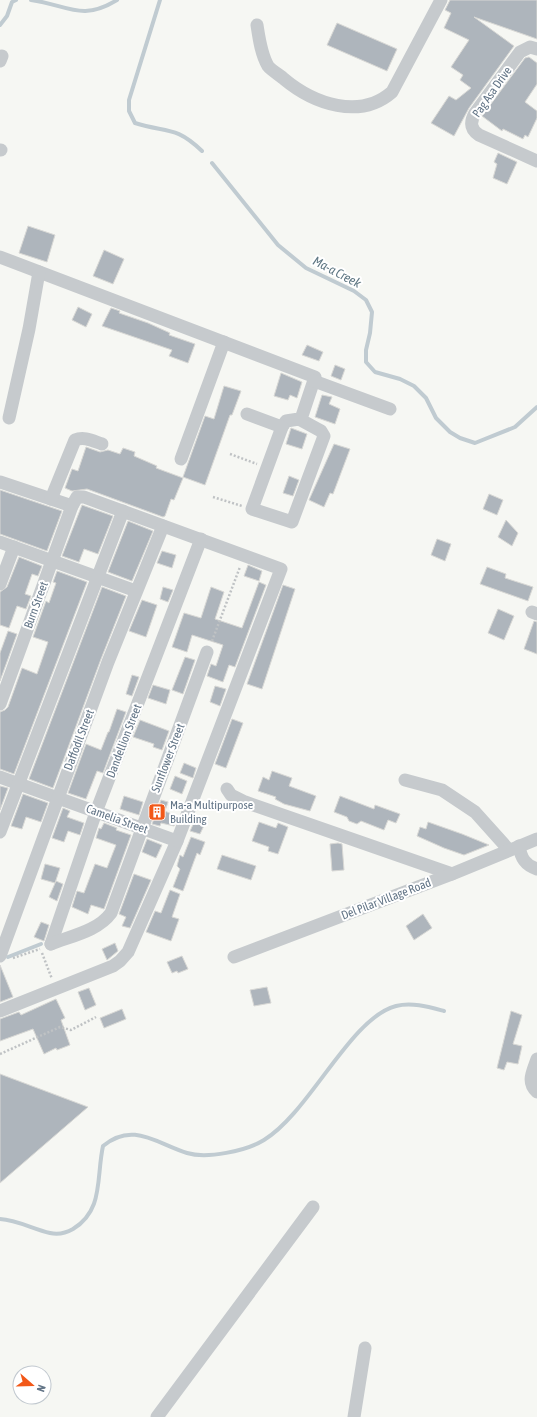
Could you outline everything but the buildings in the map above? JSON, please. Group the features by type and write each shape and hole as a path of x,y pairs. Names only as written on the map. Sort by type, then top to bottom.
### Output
{"street":[{"path":"257,24 260,46 269,66 298,90 326,103 346,107 365,105 383,100 392,92 441,0"},
{"name":"Pag Asa Drive","path":"537,49 525,48 520,52 475,113 471,124 475,132 537,161"},
{"path":"0,257 315,377 302,416 299,419"},
{"path":"9,418 29,330 39,272"},
{"path":"181,459 224,342"},
{"path":"314,381 390,409"},
{"path":"247,414 282,427"},
{"path":"299,419 321,431 324,436 292,522 252,509 282,427 286,421 299,419"},
{"path":"52,499 75,440 80,438 102,444"},
{"path":"0,482 72,506 78,497 81,496 281,569 177,841 135,938 124,957 113,966 0,1011"},
{"name":"Burn Street","path":"0,704 72,506"},
{"path":"0,832 123,511"},
{"name":"Daffodil Street","path":"3,958 57,797 136,591 163,526"},
{"name":"Dandellion Street","path":"46,946 201,539"},
{"path":"0,542 136,591"},
{"path":"0,584 14,547"},
{"name":"Sunflower Street","path":"46,946 94,927 106,918 114,906 141,828 207,652"},
{"path":"0,777 18,783"},
{"path":"405,780 442,790 475,812 514,848 526,864 537,869"},
{"name":"Camelia Street","path":"18,783 177,841"},
{"path":"227,789 231,795 245,802 452,874"},
{"name":"Del Pilar Village Road","path":"234,957 537,840"},
{"path":"537,1059 530,1084 537,1092"},
{"path":"157,1417 313,1207"},
{"path":"354,1417 365,1348"}],"path":[{"path":"230,454 267,467"},
{"path":"213,497 252,509"},
{"path":"207,652 244,555"},
{"path":"3,958 46,946 56,988"},
{"path":"0,1054 60,1027 71,1030 96,1017"}],"waterway":[{"name":"Ma-a Creek","path":"0,25 7,16 12,2 16,0"},
{"name":"Ma-a Creek","path":"31,0 84,11 104,7 117,0"},
{"name":"Ma-a Creek","path":"160,0 129,100 129,111 135,123 177,133 193,143 202,151"},
{"name":"Ma-a Creek","path":"212,163 278,245 306,268 354,291 366,300 372,312 370,333 366,350 366,362 375,372 400,379 414,386 426,398 436,418 450,432 460,438 475,443 515,427 537,407"},
{"path":"8,957 41,944"},
{"path":"0,1219 13,1221 53,1234 68,1232 73,1229 90,1213 94,1203 99,1181 103,1146 114,1139 125,1135 145,1137 195,1155 226,1153 237,1151 256,1144 281,1127 298,1109 346,1046 362,1028 379,1014 396,1006 402,1005 420,1006 444,1011"}],"place":[{"name":"Ma-a Multipurpose Building","path":"157,812"}]}
